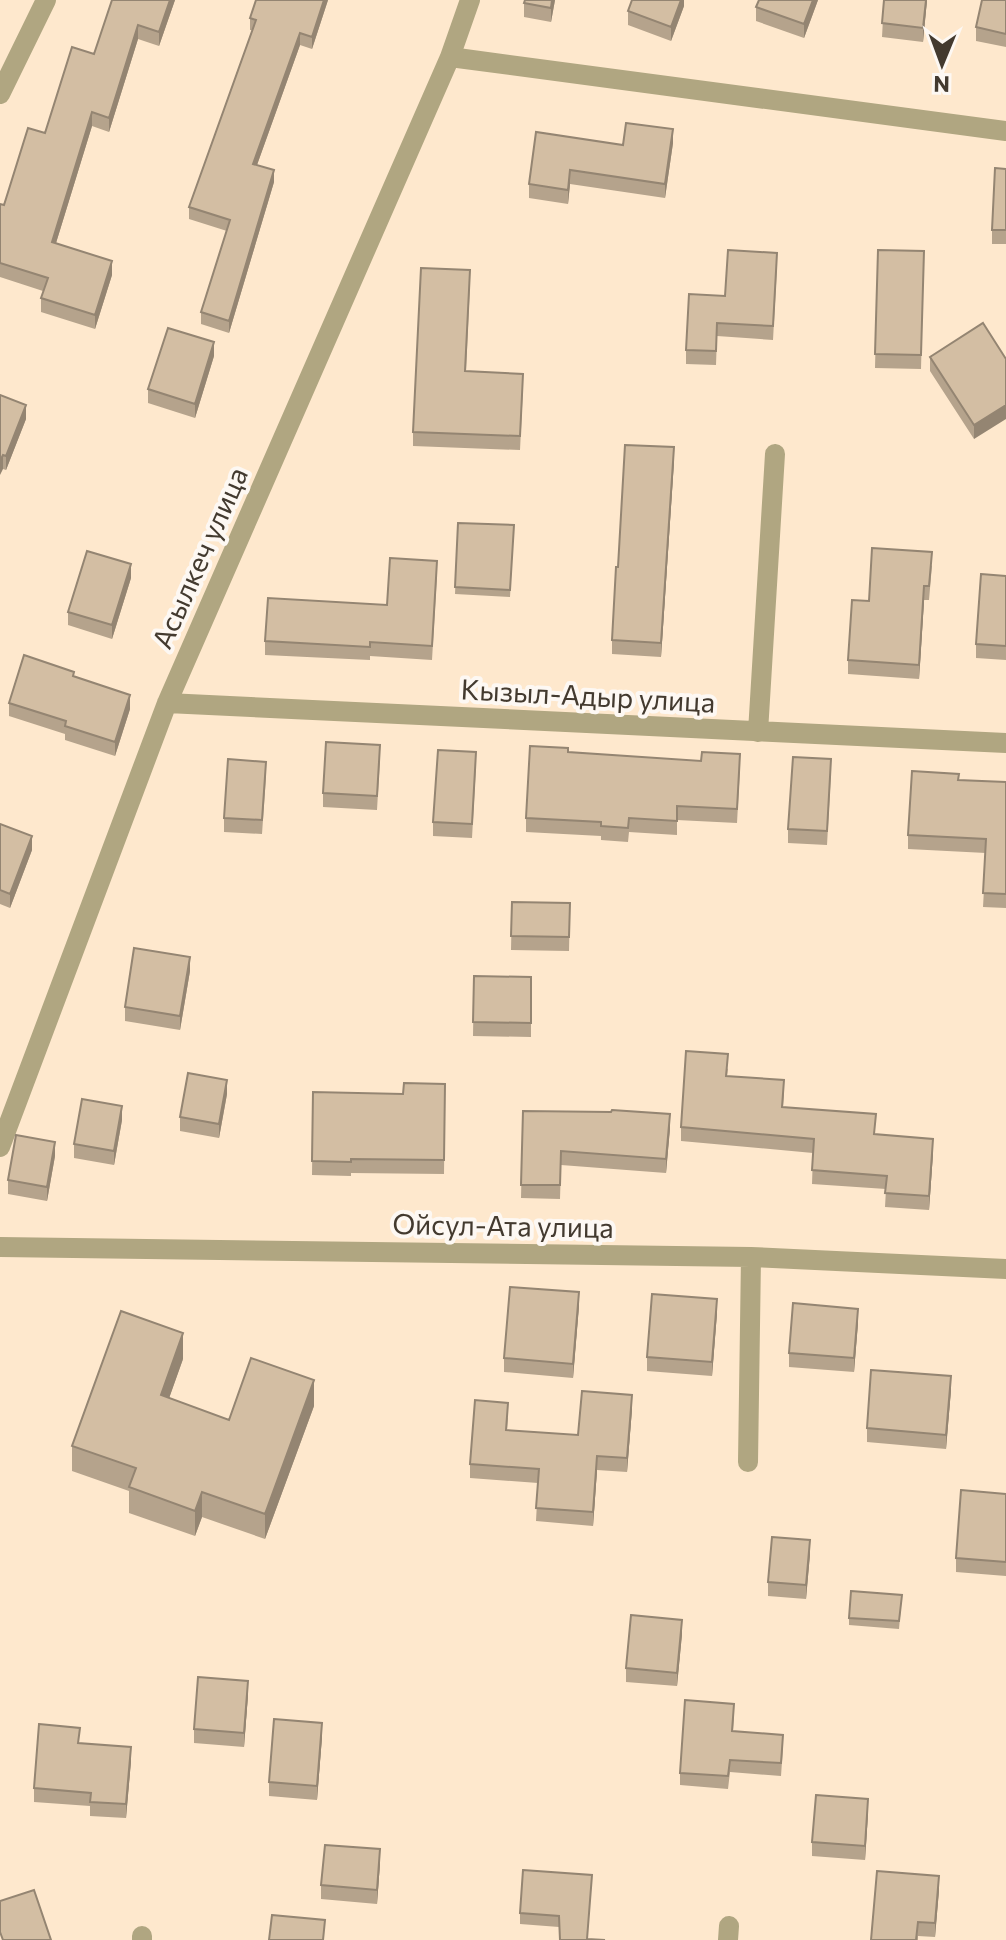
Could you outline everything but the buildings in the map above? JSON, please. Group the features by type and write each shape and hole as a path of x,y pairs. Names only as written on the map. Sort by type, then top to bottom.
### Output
{"street":[{"path":"0,94 46,0"},
{"name":"Асылкеч улица","path":"0,1147 167,703 450,57 470,0"},
{"path":"450,57 1006,131"},
{"path":"758,732 775,454"},
{"name":"Кызыл-Адыр улица","path":"167,703 1006,743"},
{"name":"Ойсул-Ата улица","path":"0,1247 751,1257 1006,1269"},
{"path":"748,1462 751,1257"}]}
